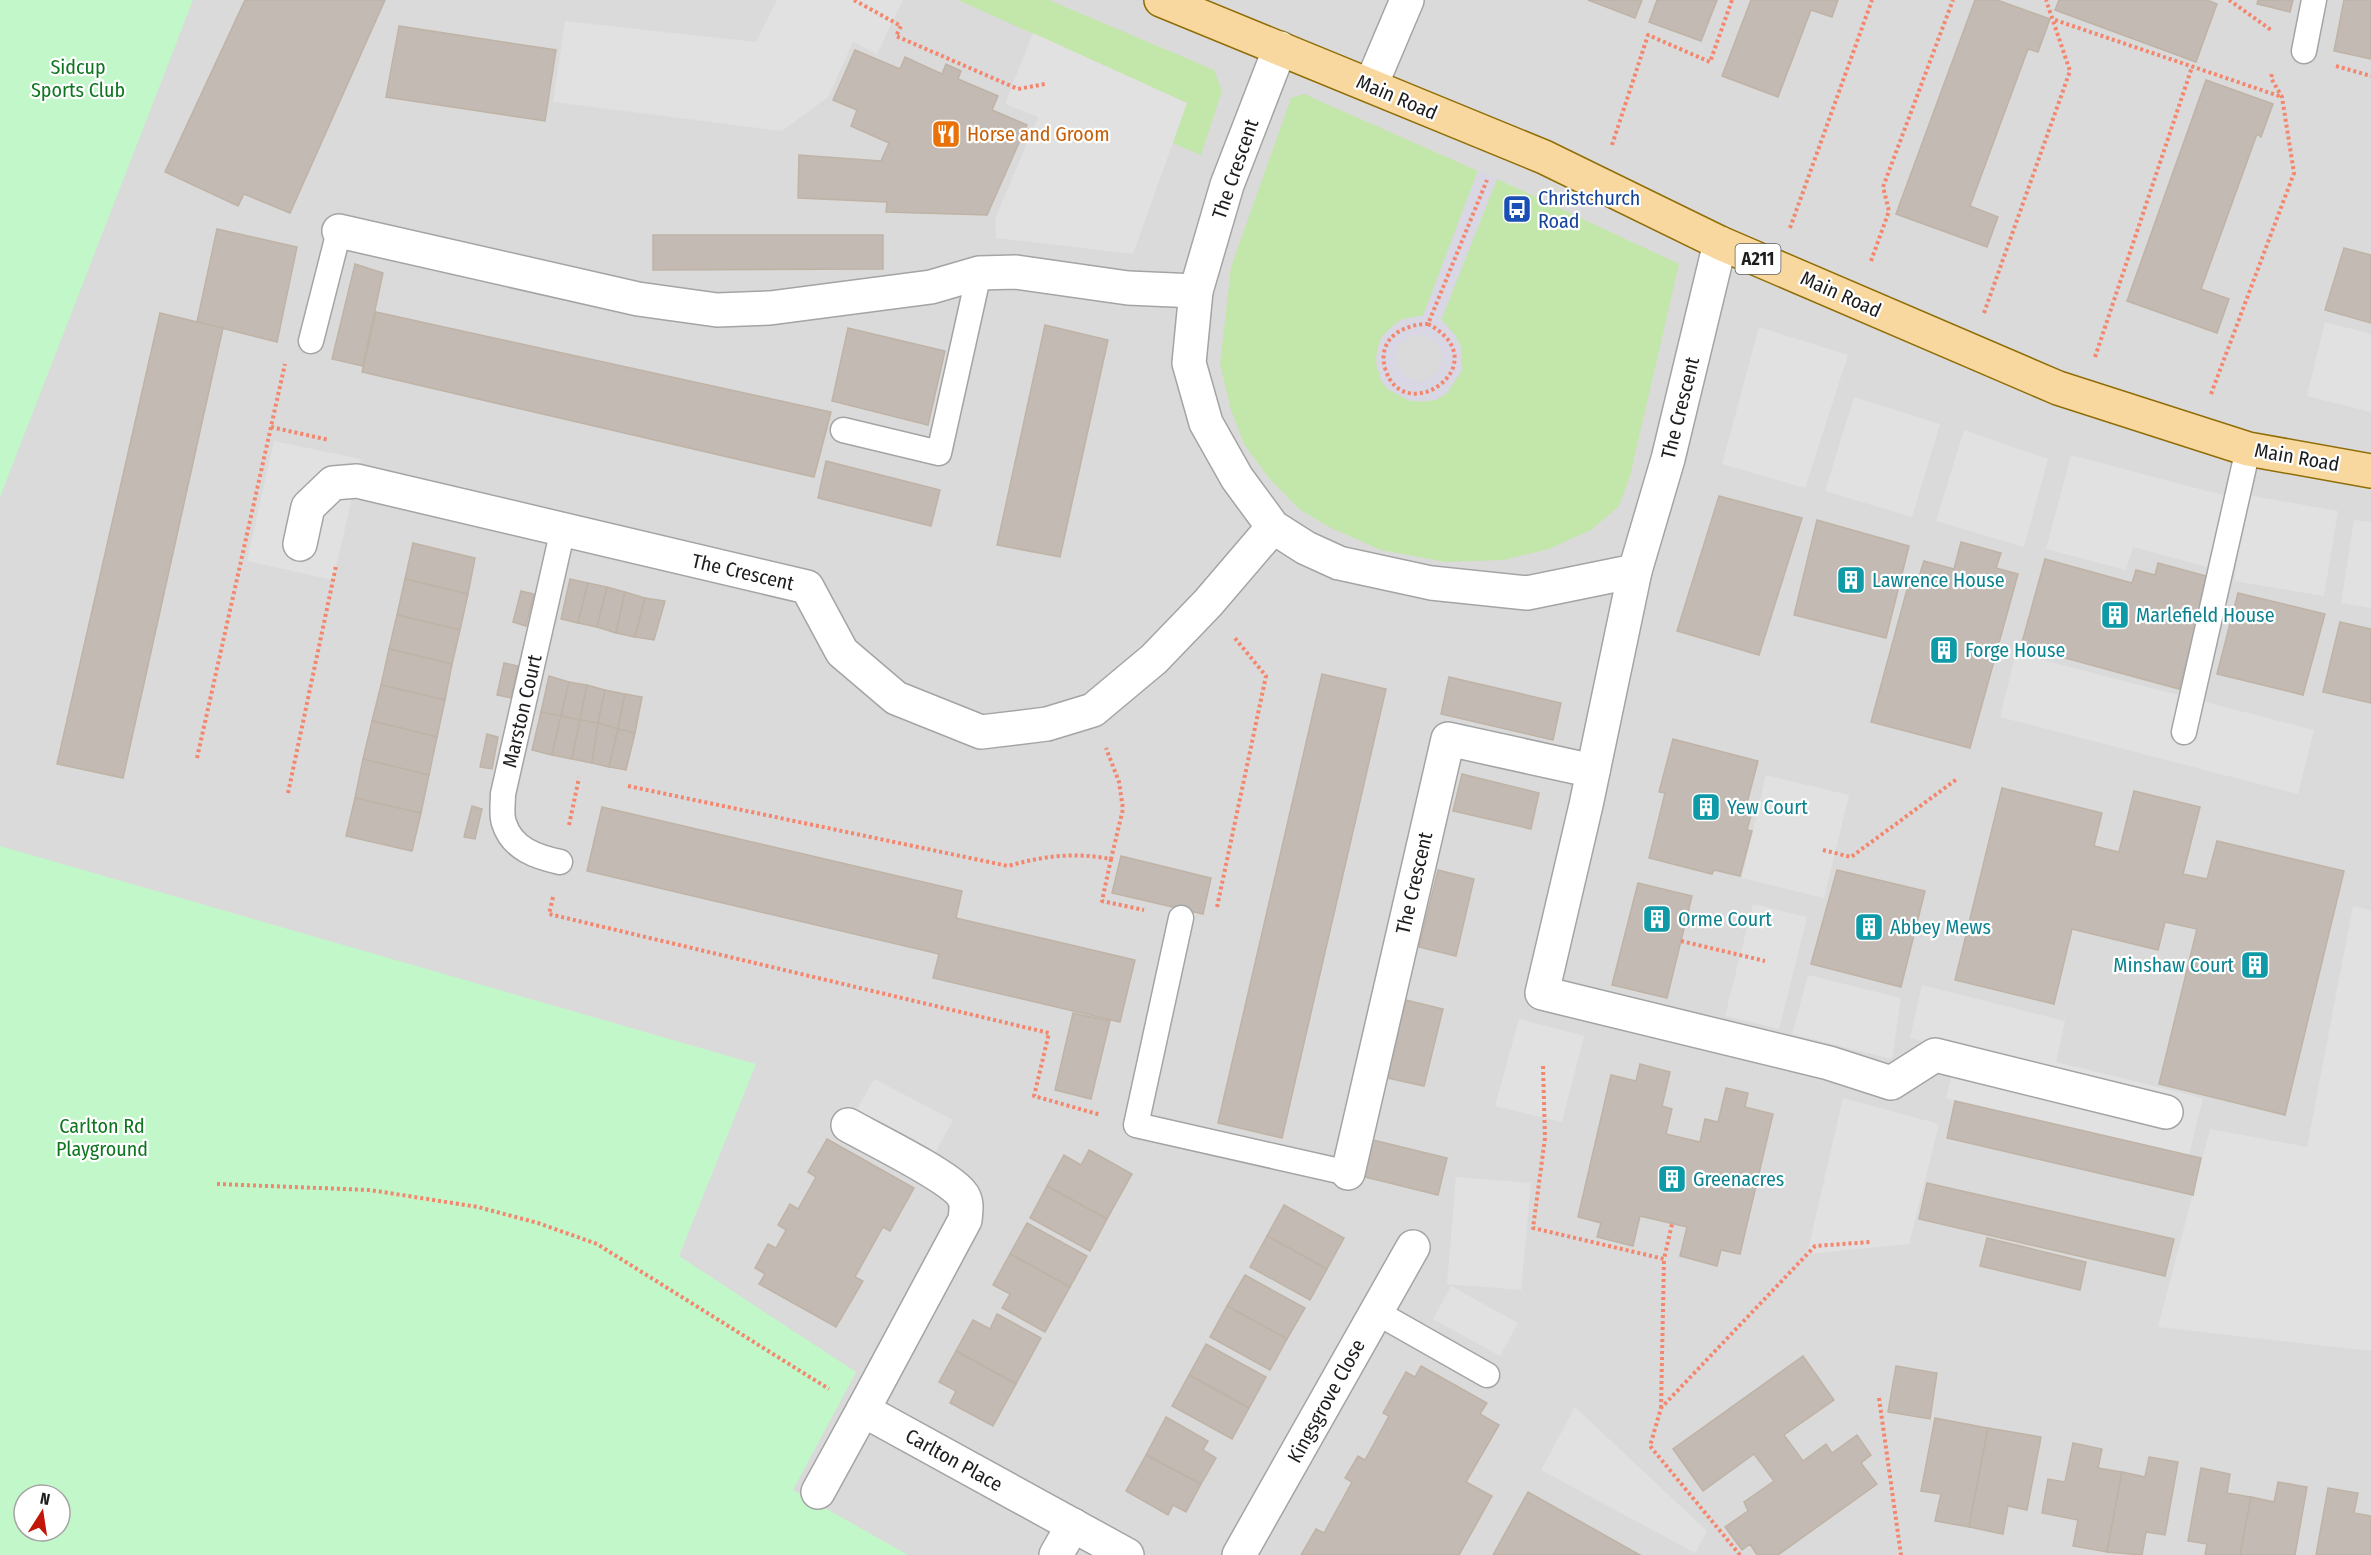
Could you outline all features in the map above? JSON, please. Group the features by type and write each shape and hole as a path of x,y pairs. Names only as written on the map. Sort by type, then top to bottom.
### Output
{"main road":[{"name":"Main Road","path":"1161,0 1544,157 1720,243 2082,395 2196,434 2248,449 2371,471"}],"street":[{"path":"1371,85 1407,0"},
{"name":"The Crescent","path":"1280,48 1227,185 1196,291 1189,363 1206,423 1237,478 1273,526 1305,548 1339,563 1431,583 1527,593 1635,571"},
{"path":"339,231 638,299 717,310 770,308 931,287 979,273 1016,272 1128,288 1196,291"},
{"name":"The Crescent","path":"1720,243 1668,459 1635,571 1593,771 1542,993 1830,1064 1891,1083 1935,1054 2166,1112"},
{"name":"The Crescent","path":"300,544 308,507 333,483 357,482 807,587 842,652 896,698 981,732 1047,724 1093,711 1154,659 1208,603 1273,526"},
{"name":"The Crescent","path":"1348,1173 1448,739 1593,771"},
{"path":"818,1492 965,1220 967,1206 962,1193 945,1180 848,1125"},
{"name":"Kingsgrove Close","path":"1239,1555 1413,1246"},
{"name":"Carlton Place","path":"863,1410 1127,1555"},
{"path":"1056,1555 1073,1525"}],"lane":[{"path":"2304,51 2314,0"},
{"path":"311,341 339,231"},
{"path":"843,430 939,453 979,273"},
{"path":"2184,732 2248,449"},
{"name":"Marston Court","path":"560,862 536,856 516,843 504,823 503,794 563,529"},
{"path":"1181,918 1136,1125 1348,1173"},
{"path":"1376,1312 1487,1376"}],"path":[{"path":"854,0 901,26 897,36 1018,89 1045,84"},
{"path":"1599,185 1648,35 1710,62 1732,0"},
{"path":"1776,266 1872,0"},
{"path":"1856,301 1889,211 1883,188 1953,0"},
{"path":"1971,350 2070,71 2054,20 2044,0"},
{"path":"2229,0 2273,32"},
{"path":"2054,20 2283,97"},
{"path":"2082,395 2192,67"},
{"path":"2196,434 2294,173 2283,97 2271,78 2274,68"},
{"path":"1428,324 1482,191"},
{"path":"1428,324 1447,337 1452,347 1452,371 1438,389 1427,393 1404,391 1388,376 1384,353 1395,333 1405,327 1428,324"},
{"path":"197,759 285,363"},
{"path":"1208,603 1266,676 1215,914"},
{"path":"1093,711 1119,782 1123,809 1102,901 1181,918"},
{"path":"579,778 549,914 1049,1033 1035,1096 1136,1125"},
{"path":"1823,850 1851,857 1957,780"},
{"path":"628,786 1008,866 1043,856 1084,854 1111,859"},
{"path":"1681,941 1765,961"},
{"path":"1543,1066 1545,1138 1533,1228 1664,1259"},
{"path":"217,1184 370,1190 478,1207 548,1226 597,1244 863,1410"},
{"path":"1672,1224 1664,1259 1661,1408 1650,1446 1740,1555"},
{"path":"1661,1408 1815,1246 1870,1242"},
{"path":"1879,1398 1901,1555"}],"shaded area":[{"path":"0,0 2371,0 2371,1555 0,1555"},
{"path":"777,0 903,0 877,54 853,42 828,97 782,131 553,102 565,21 756,42"},
{"path":"1033,33 1187,103 1133,254 996,238 995,219 1038,117 1005,104"},
{"path":"1478,171 1497,179 1441,320 1455,335 1461,347 1461,372 1447,393 1436,400 1410,401 1389,390 1381,381 1376,358 1382,336 1400,320 1423,316","holes":["1417,335 1433,339 1442,352 1440,368 1435,374 1422,381 1415,381 1402,374 1396,361 1398,346"]},
{"path":"2325,322 2371,334 2371,412 2307,396"},
{"path":"1759,327 1848,355 1805,488 1722,464"},
{"path":"1854,397 1940,424 1912,517 1825,491"},
{"path":"1964,430 2048,459 2024,547 1936,521"},
{"path":"274,441 361,459 333,580 247,561"},
{"path":"2071,455 2226,496 2207,567 2133,547 2126,570 2046,549"},
{"path":"2247,495 2338,511 2324,596 2234,581"},
{"path":"2354,520 2371,522 2371,608 2341,603"},
{"path":"2016,653 2314,730 2298,794 2000,717"},
{"path":"1766,775 1849,795 1824,898 1742,878"},
{"path":"1753,904 1807,917 1779,1029 1725,1016"},
{"path":"2353,906 2371,910 2371,1351 2158,1327 2210,1129 2307,1147"},
{"path":"1808,975 1901,998 1892,1059 1792,1034"},
{"path":"1922,985 2065,1021 2056,1062 2203,1098 2189,1155 1946,1098 1958,1050 1910,1038"},
{"path":"1519,1019 1584,1036 1562,1122 1495,1106"},
{"path":"874,1079 953,1120 935,1153 856,1111"},
{"path":"1843,1098 1939,1124 1909,1244 1807,1254"},
{"path":"1456,1177 1531,1183 1521,1290 1447,1284"},
{"path":"1451,1286 1518,1323 1500,1356 1433,1319"},
{"path":"1575,1407 1707,1531 1695,1553 1541,1470"}],"green space":[{"name":"Sidcup Sports Club","path":"0,0 193,0 0,497"},
{"path":"958,0 1049,0 1214,70 1222,91 1201,155 1173,143 1186,103"},
{"path":"1304,94 1478,171 1423,316 1402,320 1394,325 1387,332 1378,349 1377,370 1408,398 1425,401 1447,393 1447,325 1441,320 1497,179 1679,264 1630,476 1619,506 1591,530 1549,549 1504,560 1445,562 1381,550 1331,528 1299,509 1268,477 1244,444 1231,410 1220,364 1231,267 1291,98"},
{"name":"Carlton Rd Playground","path":"0,846 756,1064 679,1256 856,1372 793,1490 908,1555 0,1555"}],"building":[{"path":"245,0 385,0 290,213 244,194 238,206 165,172"},
{"path":"1588,0 1642,0 1635,18"},
{"path":"1657,0 1717,0 1701,41 1649,22"},
{"path":"1751,0 1838,0 1832,17 1811,10 1778,97 1722,76"},
{"path":"1975,0 1997,0 2050,19 2038,52 2028,49 1970,206 1998,217 1987,247 1896,214"},
{"path":"2059,0 2207,0 2217,4 2196,62 2055,10"},
{"path":"2258,0 2293,0 2290,12 2257,4"},
{"path":"2344,0 2371,0 2371,59 2334,51"},
{"path":"399,26 556,50 545,121 386,97"},
{"name":"Horse and Groom","path":"855,50 900,69 905,57 942,74 946,64 961,71 958,79 998,96 992,110 1027,125 987,215 886,212 887,202 798,198 799,155 881,161 889,143 851,126 857,110 833,100"},
{"path":"2206,80 2273,104 2261,137 2257,134 2201,289 2229,299 2217,333 2127,301"},
{"path":"217,229 297,247 277,342 197,322"},
{"path":"653,235 883,235 883,269 653,270"},
{"path":"2344,248 2371,255 2371,323 2325,310"},
{"path":"355,264 383,273 363,366 332,359"},
{"path":"376,312 831,412 814,477 362,372"},
{"path":"160,313 223,328 123,778 57,764"},
{"path":"1045,325 1108,340 1060,557 997,545"},
{"path":"848,328 945,351 928,425 832,401"},
{"path":"826,461 940,490 931,526 818,498"},
{"path":"1719,496 1802,518 1759,655 1677,631"},
{"name":"Lawrence House","path":"1817,520 1909,546 1886,638 1794,615"},
{"name":"Forge House","path":"1961,542 2001,553 1996,568 2018,574 1970,748 1871,722 1911,575 1919,577 1924,561 1954,569"},
{"path":"413,543 475,558 468,594 405,579"},
{"name":"Marlefield House","path":"2045,559 2132,583 2136,570 2155,575 2158,563 2210,577 2179,689 2021,646"},
{"path":"405,579 468,594 460,630 397,615"},
{"path":"570,579 588,583 578,623 561,619"},
{"path":"588,583 607,587 597,627 578,623"},
{"path":"607,587 625,592 616,633 597,627"},
{"path":"521,591 534,594 526,626 513,622"},
{"path":"625,592 645,598 635,637 616,633"},
{"path":"2238,593 2325,614 2303,695 2217,674"},
{"path":"645,598 665,601 654,640 635,637"},
{"path":"397,615 460,630 452,664 389,649"},
{"path":"2340,622 2371,629 2371,703 2323,692"},
{"path":"389,649 452,664 445,700 381,685"},
{"path":"504,663 518,666 511,698 497,695"},
{"path":"1322,674 1386,689 1282,1138 1218,1123"},
{"path":"549,676 569,682 561,716 541,712"},
{"path":"1449,677 1561,703 1553,740 1441,714"},
{"path":"569,682 587,685 580,720 561,716"},
{"path":"381,685 445,700 437,737 372,721"},
{"path":"587,685 605,690 598,723 580,720"},
{"path":"605,690 625,694 618,729 598,723"},
{"path":"625,694 642,697 635,733 618,729"},
{"path":"541,712 561,716 552,755 532,750"},
{"path":"561,716 580,720 572,759 552,755"},
{"path":"580,720 598,723 592,763 572,759"},
{"path":"372,721 437,737 429,775 363,759"},
{"path":"598,723 618,729 609,767 592,763"},
{"path":"618,729 635,733 626,770 609,767"},
{"path":"487,734 498,737 492,769 480,767"},
{"name":"Yew Court","path":"1673,739 1758,761 1746,807 1753,808 1747,830 1752,831 1740,876 1714,870 1712,874 1649,858 1665,793 1659,792"},
{"path":"363,759 429,775 421,813 355,798"},
{"path":"1462,774 1539,793 1531,829 1453,811"},
{"name":"Minshaw Court","path":"2002,788 2102,813 2094,846 2119,852 2134,791 2200,807 2183,874 2207,879 2217,841 2344,871 2285,1115 2159,1084 2197,929 2165,922 2158,950 2072,929 2054,1004 1955,980"},
{"path":"355,798 421,813 412,851 346,836"},
{"path":"472,806 482,809 475,839 464,837"},
{"path":"602,807 962,891 956,918 1135,960 1120,1022 933,978 939,954 587,871"},
{"path":"1121,856 1211,878 1203,914 1112,893"},
{"path":"1438,870 1474,879 1456,956 1419,947"},
{"name":"Abbey Mews","path":"1837,870 1925,891 1901,987 1811,964"},
{"name":"Orme Court","path":"1638,883 1692,896 1667,998 1612,985"},
{"path":"1406,1000 1443,1009 1424,1086 1387,1078"},
{"path":"1073,1013 1110,1021 1091,1099 1055,1090"},
{"name":"Greenacres","path":"1640,1064 1670,1072 1662,1106 1672,1109 1666,1134 1700,1142 1705,1119 1718,1122 1726,1088 1748,1093 1745,1107 1773,1114 1740,1254 1721,1250 1717,1266 1680,1256 1687,1227 1640,1216 1633,1246 1597,1237 1601,1223 1578,1217 1611,1075 1636,1081"},
{"path":"1955,1101 2201,1158 2193,1195 1947,1138"},
{"path":"827,1139 914,1188 890,1231 883,1227 855,1277 863,1281 836,1327 759,1284 765,1274 755,1268 768,1244 776,1248 786,1230 778,1225 790,1204 798,1209 816,1177 808,1172"},
{"path":"1369,1139 1447,1158 1438,1195 1361,1176"},
{"path":"1089,1150 1132,1174 1107,1219 1047,1186 1064,1155 1081,1165"},
{"path":"1927,1183 2174,1239 2165,1276 1919,1219"},
{"path":"1047,1186 1107,1219 1090,1251 1030,1218"},
{"path":"1284,1205 1344,1238 1327,1269 1267,1236"},
{"path":"1027,1223 1087,1256 1070,1287 1010,1254"},
{"path":"1267,1236 1327,1269 1310,1300 1250,1267"},
{"path":"1987,1238 2086,1262 2080,1290 1980,1266"},
{"path":"1010,1254 1070,1287 1045,1332 1002,1308 1010,1294 993,1285"},
{"path":"1245,1275 1305,1308 1287,1339 1227,1306"},
{"path":"1227,1306 1287,1339 1270,1370 1210,1337"},
{"path":"997,1314 1041,1338 1016,1384 956,1351 973,1320 990,1329"},
{"path":"1206,1344 1266,1377 1249,1408 1189,1375"},
{"path":"956,1351 1016,1384 993,1426 950,1403 956,1391 939,1382"},
{"path":"1803,1356 1834,1400 1784,1435 1803,1461 1826,1444 1832,1453 1857,1435 1871,1455 1861,1463 1877,1484 1778,1555 1757,1555 1750,1544 1742,1550 1725,1527 1748,1511 1744,1502 1774,1481 1754,1454 1703,1491 1673,1449"},
{"path":"1421,1366 1487,1403 1480,1414 1499,1425 1466,1482 1492,1496 1459,1555 1301,1555 1316,1529 1324,1533 1352,1482 1345,1478 1358,1456 1365,1460 1389,1416 1383,1413 1406,1372 1415,1377"},
{"path":"1896,1366 1937,1373 1930,1419 1888,1412"},
{"path":"1189,1375 1249,1408 1232,1439 1172,1406"},
{"path":"1166,1417 1208,1441 1203,1450 1216,1458 1201,1484 1146,1455"},
{"path":"1935,1418 1988,1428 1969,1527 1935,1521 1941,1494 1921,1491"},
{"path":"1988,1428 2041,1437 2027,1510 2008,1506 2003,1534 1969,1527"},
{"path":"2073,1443 2102,1449 2098,1468 2122,1472 2107,1552 2073,1546 2078,1520 2042,1513 2048,1479 2065,1482"},
{"path":"1146,1455 1201,1484 1186,1512 1173,1505 1168,1515 1126,1491"},
{"path":"2149,1457 2178,1462 2165,1535 2146,1532 2142,1555 2107,1552 2122,1472 2145,1477"},
{"path":"2201,1468 2230,1474 2227,1493 2251,1497 2240,1555 2205,1555 2207,1544 2188,1541"},
{"path":"2278,1482 2307,1487 2295,1555 2240,1555 2251,1497 2274,1502"},
{"path":"2328,1488 2358,1493 2354,1513 2371,1516 2371,1555 2316,1555"},
{"path":"1528,1492 1640,1555 1493,1555"}],"place":[{"name":"Horse and Groom","path":"946,134"},
{"name":"Christchurch Road","path":"1517,209"},
{"name":"Lawrence House","path":"1851,580"},
{"name":"Marlefield House","path":"2115,615"},
{"name":"Forge House","path":"1944,650"},
{"name":"Yew Court","path":"1706,807"},
{"name":"Orme Court","path":"1657,919"},
{"name":"Abbey Mews","path":"1869,927"},
{"name":"Minshaw Court","path":"2255,965"},
{"name":"Greenacres","path":"1672,1179"}]}
